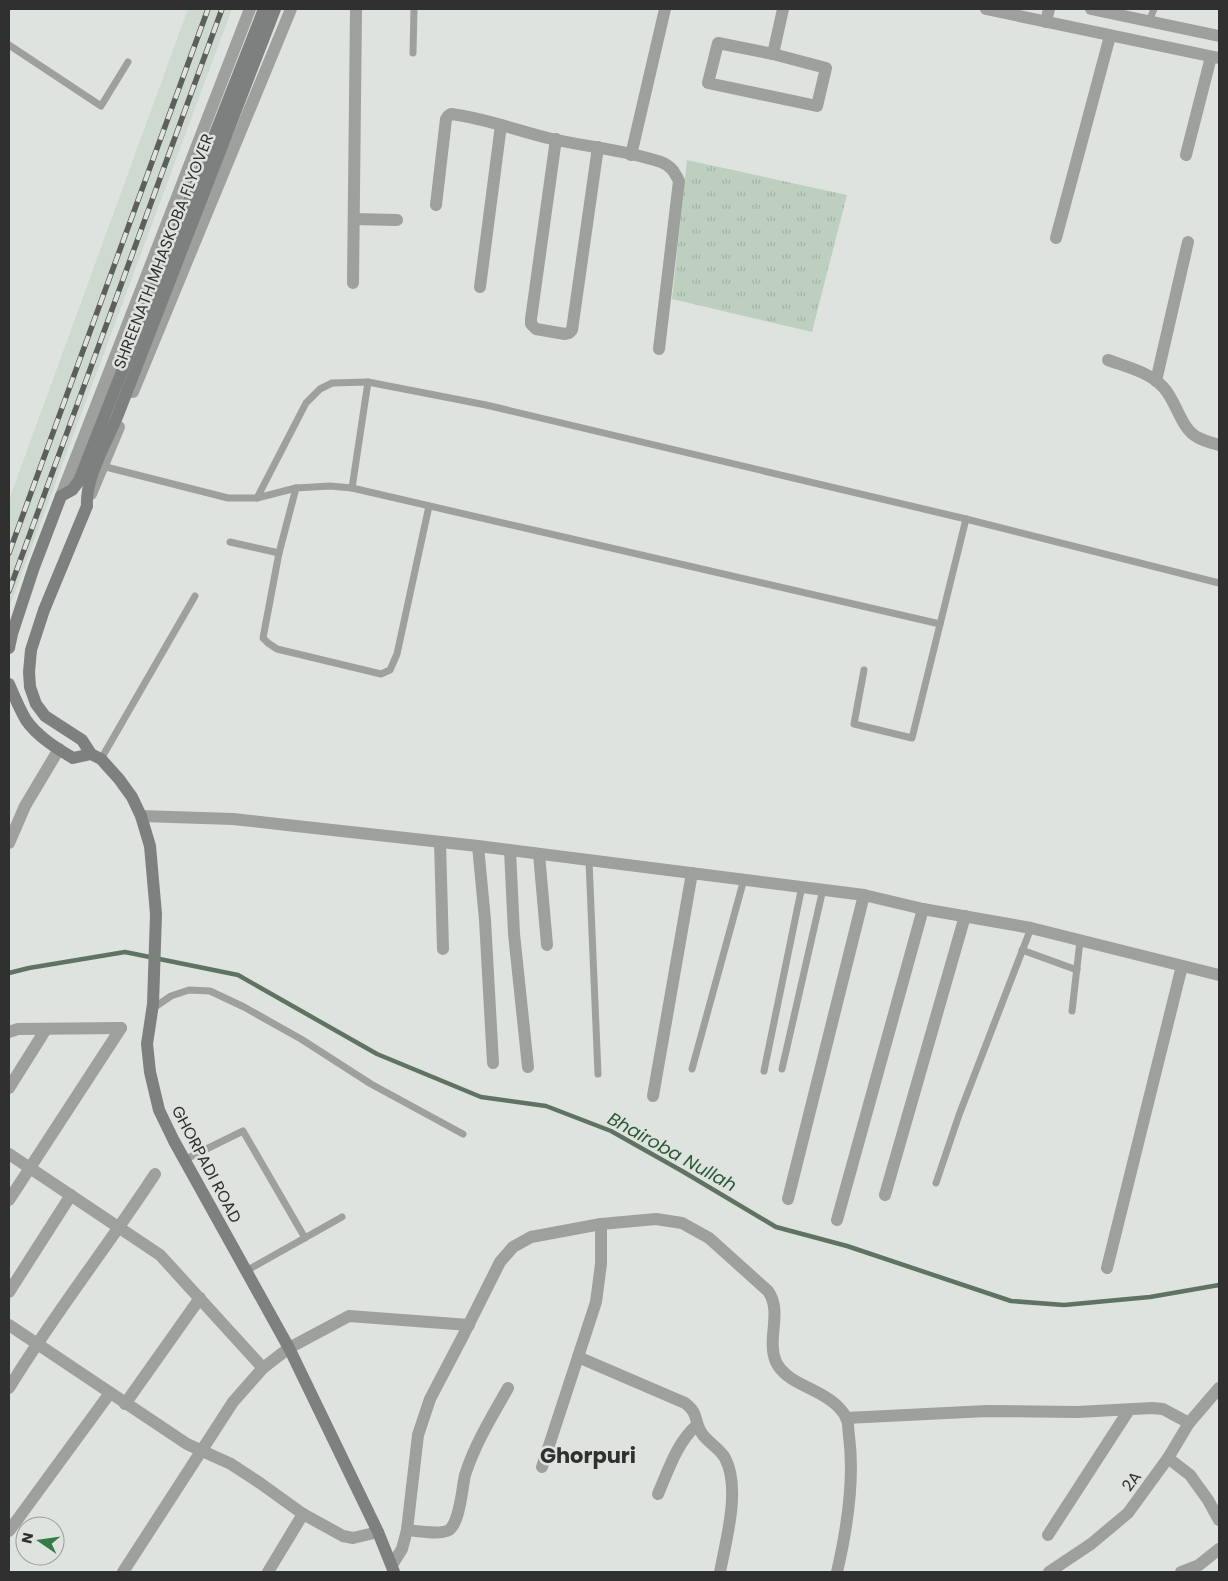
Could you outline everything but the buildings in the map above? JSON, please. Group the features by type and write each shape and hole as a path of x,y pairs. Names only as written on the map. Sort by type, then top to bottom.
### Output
{"main road":[{"name":"SHREENATH MHASKOBA FLYOVER","path":"87,506 85,480 264,9"},
{"name":"SHREENATH MHASKOBA FLYOVER","path":"61,496 85,480 117,417 275,9"},
{"path":"9,648 34,567 61,496"},
{"name":"GHORPADI ROAD","path":"87,506 44,610 30,650 28,672 30,687 36,704 45,716 82,740 96,757 119,779 132,797 141,816 150,846 156,914 152,1006 147,1044 150,1072 158,1110 289,1348 378,1532 393,1569"},
{"path":"30,687 9,685 16,702 28,722 42,737 72,758 96,757"}],"street":[{"path":"61,496 250,9"},
{"path":"87,506 291,9"},
{"path":"353,283 356,9"},
{"path":"631,155 665,9"},
{"path":"773,54 783,9"},
{"path":"986,9 1215,58 1186,154"},
{"path":"1046,22 1049,9"},
{"path":"1091,9 1219,36"},
{"path":"1056,238 1110,36"},
{"path":"718,43 773,54 826,68 817,106 708,83 718,43"},
{"path":"436,206 446,119 451,114 662,162 673,168 678,181 659,349"},
{"path":"480,287 501,125"},
{"path":"556,139 531,320 536,329 565,334 572,330 598,147"},
{"path":"354,219 397,220"},
{"path":"1156,381 1188,242"},
{"path":"1108,360 1150,376 1163,387 1174,401 1184,423 1196,437 1219,445"},
{"path":"9,844 25,806 59,749"},
{"path":"141,816 242,820 478,846 864,894 923,908 1031,928 1219,975"},
{"path":"440,842 443,948"},
{"path":"478,846 485,920 492,1064"},
{"path":"510,850 514,934 528,1067"},
{"path":"539,854 547,945"},
{"path":"653,1096 692,873"},
{"path":"788,1199 864,894"},
{"path":"837,1220 923,908"},
{"path":"885,1195 965,916"},
{"path":"1108,1268 1182,966"},
{"path":"9,1032 18,1029 121,1028 9,1200"},
{"path":"9,1088 46,1029"},
{"path":"9,1154 160,1255 263,1368"},
{"path":"9,1388 37,1342 120,1228 155,1174"},
{"path":"9,1292 71,1195"},
{"path":"393,1569 407,1530 418,1435 430,1399 500,1262 513,1246 530,1236 601,1224 656,1219 682,1223 709,1238 768,1291 774,1299 773,1342 775,1360 782,1373 834,1403 846,1418 852,1456 849,1503 838,1572"},
{"path":"542,1467 596,1302 601,1264 601,1224"},
{"path":"125,1404 200,1298"},
{"path":"123,1572 233,1402 263,1368 289,1348 349,1316 469,1325"},
{"path":"9,1325 187,1444 230,1464 303,1514 343,1536 353,1538 378,1532"},
{"path":"578,1357 693,1408 697,1425 703,1436 724,1456 731,1474 732,1501 720,1572"},
{"path":"407,1530 442,1532 450,1529 455,1521 465,1475 476,1446 508,1388"},
{"name":"2A","path":"1048,1572 1091,1544 1128,1513 1168,1458 1189,1423 1219,1388"},
{"path":"9,1531 110,1394"},
{"path":"846,1418 987,1411 1040,1413 1152,1408 1163,1409 1189,1423"},
{"path":"1048,1535 1129,1410"},
{"path":"658,1494 676,1454 689,1432 697,1425"},
{"path":"1168,1458 1190,1476 1208,1500 1219,1520"},
{"path":"268,1572 303,1514"},
{"path":"1181,1572 1199,1565 1219,1549"}],"lane":[{"path":"413,53 414,9"},
{"path":"1149,21 1154,9"},
{"path":"9,45 101,106 128,62"},
{"path":"257,498 306,403 320,389 332,383 368,382 486,405 966,519 1219,583"},
{"path":"352,488 368,382"},
{"path":"102,466 228,498 257,498 296,488 330,486 352,488 940,624"},
{"path":"296,488 279,553 263,638 277,649 382,674 390,670 397,654 429,506"},
{"path":"864,670 854,724 912,738 966,519"},
{"path":"230,542 279,553"},
{"path":"96,757 194,596"},
{"path":"589,861 598,1074"},
{"path":"692,1069 744,878"},
{"path":"764,1071 802,886"},
{"path":"782,1069 823,889"},
{"path":"936,1183 959,1115 1031,928"},
{"path":"1072,1010 1080,941"},
{"path":"1022,950 1077,970"},
{"path":"152,1006 171,996 190,990 210,991 301,1038 371,1084 463,1134"},
{"path":"184,1160 243,1131 305,1238"},
{"path":"246,1271 342,1217"}],"shaded area":[{"path":"188,9 232,9 9,608 9,500"}],"green space":[{"path":"687,160 847,195 812,332 672,299"}],"waterway":[{"name":"Bhairoba Nullah","path":"9,973 125,952 238,975 377,1054 481,1097 546,1106 611,1131 776,1227 847,1246 1011,1301 1064,1305 1150,1297 1219,1285"}],"railway":[{"path":"9,553 208,9"},
{"path":"9,591 222,9"}],"district":[{"name":"Ghorpuri","path":"588,1456"}]}
